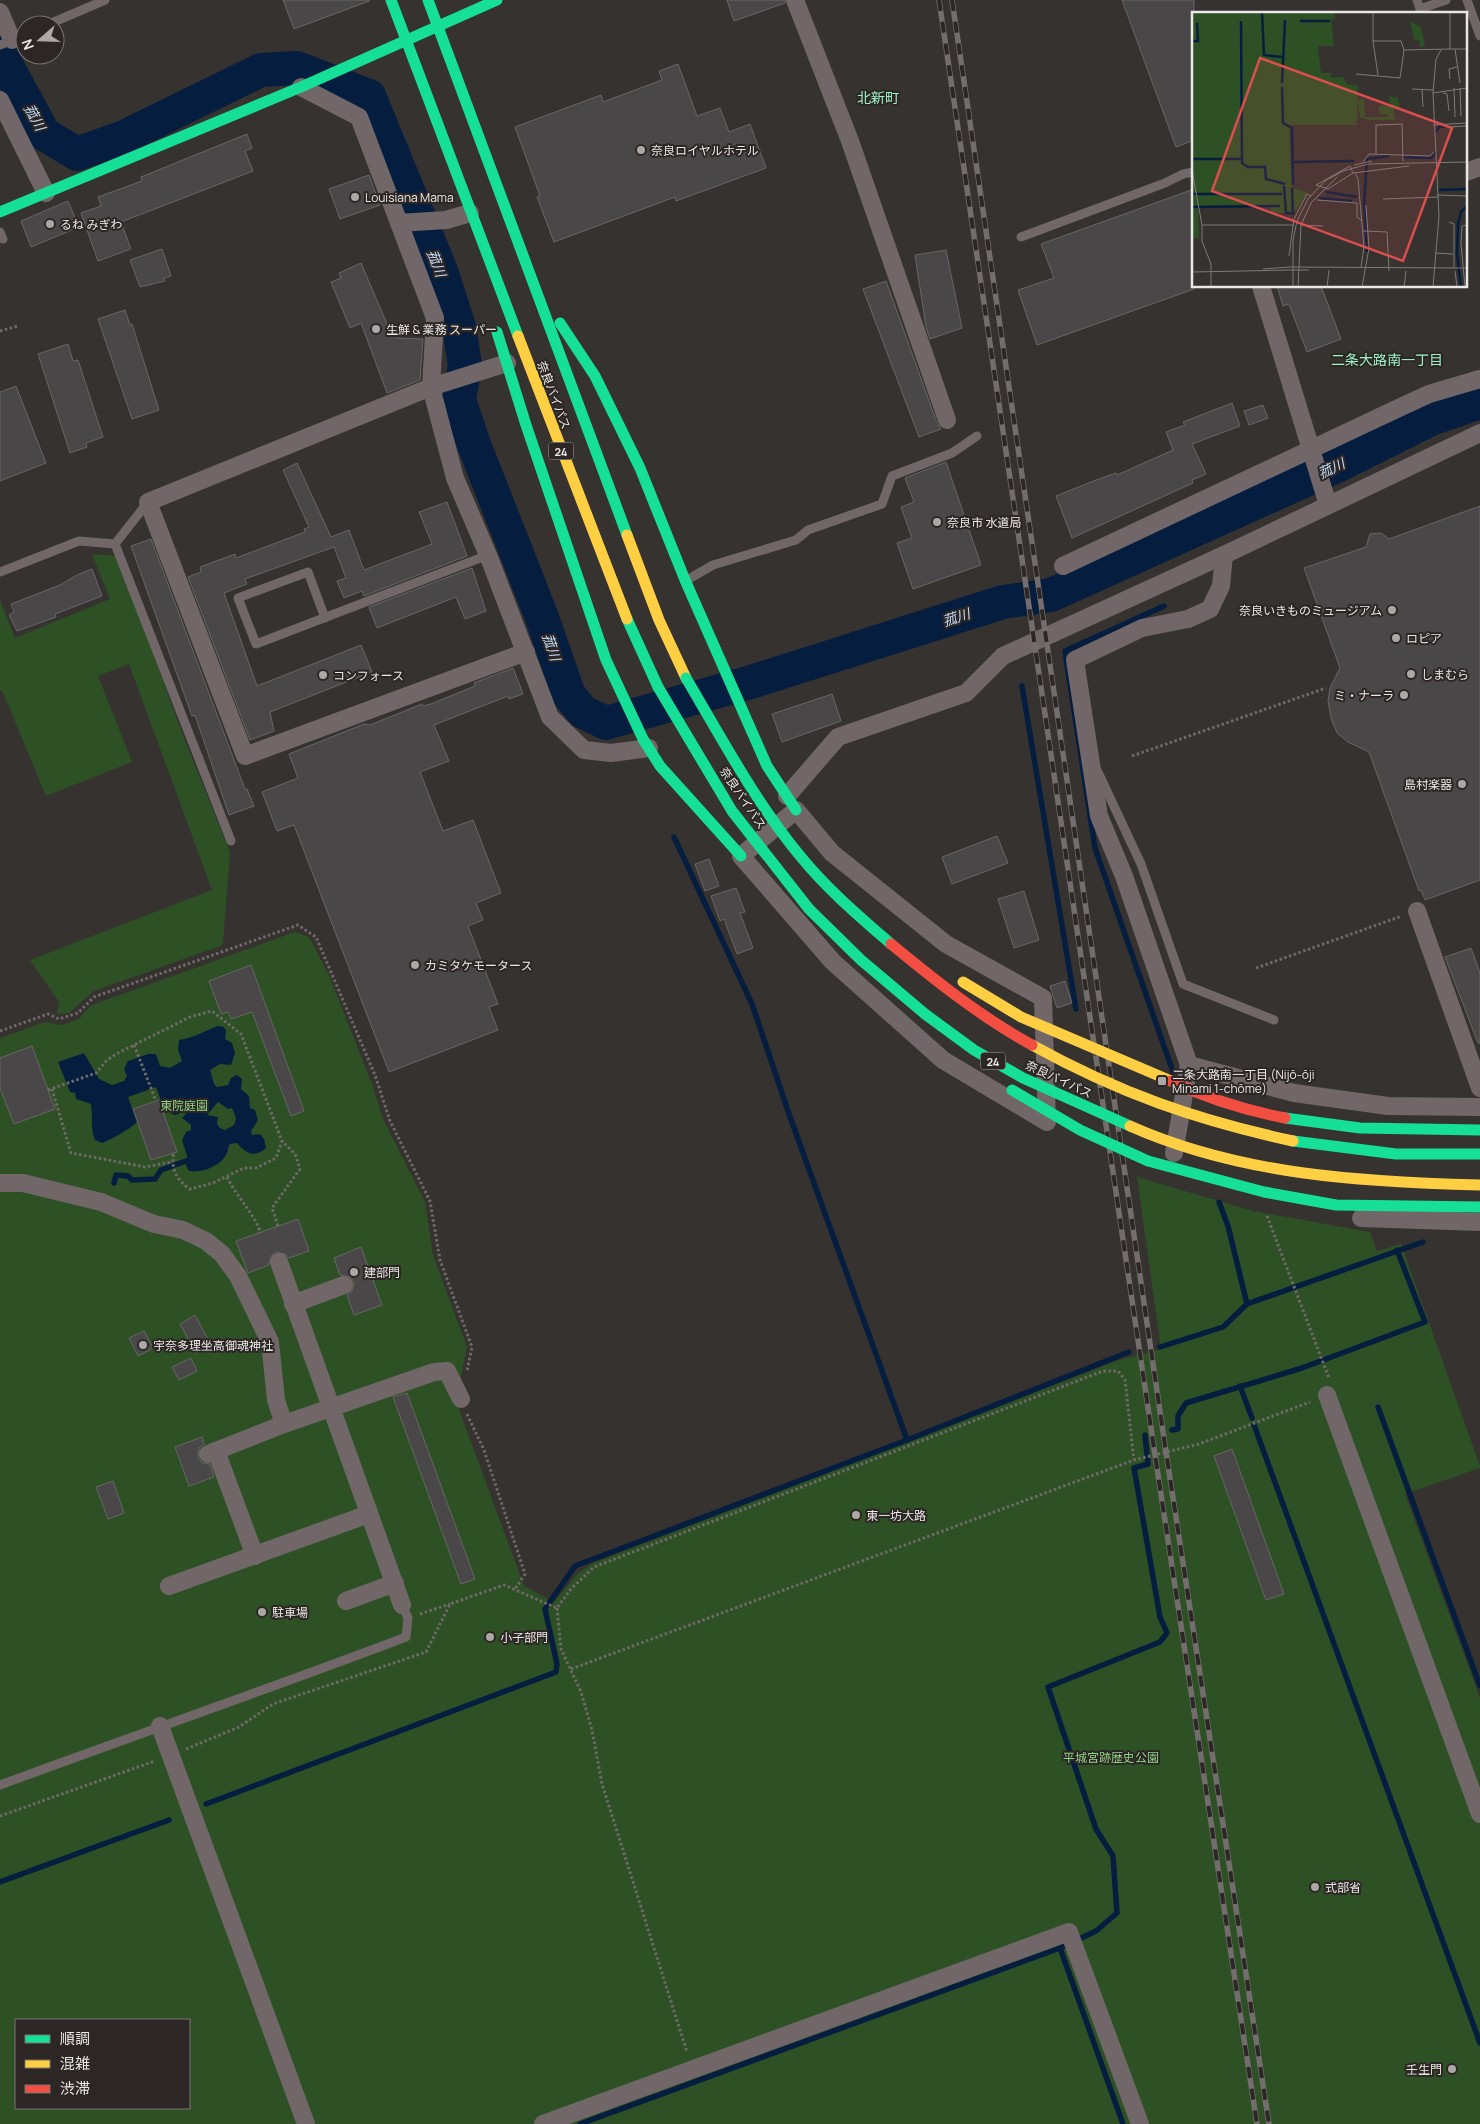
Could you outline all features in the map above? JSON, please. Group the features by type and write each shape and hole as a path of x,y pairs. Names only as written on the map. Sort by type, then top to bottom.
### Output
{"main road":[{"name":"奈良バイパス","path":"391,0 470,214 616,595 658,687 732,811 810,909 861,960 925,1014 974,1050 1023,1078 1154,1136 1208,1153 1290,1171 1342,1179 1387,1183 1480,1185"},
{"name":"奈良バイパス","path":"428,0 659,620 686,678 760,802 801,858 840,899 932,980 997,1027 1067,1066 1125,1093 1189,1117 1275,1139 1356,1150 1445,1156 1480,1154"},
{"path":"0,212 303,85 496,0"},
{"path":"470,214 477,263"},
{"path":"532,280 595,376 640,468 685,580 723,668 746,712 767,766 791,803"},
{"path":"493,318 606,660 622,696 646,743 676,785 741,856"},
{"name":"24","path":"893,947 952,976 1021,1017 1160,1076 1203,1097 1244,1110 1302,1122 1360,1128 1480,1130"},
{"path":"861,960 902,1010 938,1044 1080,1130 1148,1161 1264,1192 1336,1204 1480,1207"}],"street":[{"path":"795,0 850,141 947,420"},
{"path":"0,12 12,40"},
{"path":"303,85 359,117 435,318 431,387 455,478 488,556 550,717 584,750 611,753 646,743"},
{"path":"0,100 46,194"},
{"path":"1468,171 1480,167"},
{"path":"400,223 446,220 470,214"},
{"path":"1263,288 1328,505"},
{"path":"507,363 431,387 232,470 148,502 245,756 526,652"},
{"path":"1063,566 1310,448 1429,394 1480,379"},
{"path":"791,803 832,853 946,944 1043,998 1047,1122 943,1060 833,962 741,856 791,803 838,737 966,693 1003,656 1224,555 1480,432"},
{"path":"1224,555 1221,586 1210,609 1188,619 1142,628 1075,660 1099,816 1124,876 1188,1065 1170,1179 1262,1203 1358,1218 1480,1222"},
{"path":"1413,912 1480,1088"},
{"path":"1188,1065 1303,1094 1388,1106 1480,1106"},
{"path":"0,1183 23,1184 101,1202 154,1224 183,1230 206,1241 222,1254 238,1276 270,1342 276,1400 284,1424"},
{"path":"279,1262 405,1611"},
{"path":"293,1304 344,1285"},
{"path":"255,1556 212,1453 284,1424 440,1371 447,1371 461,1399"},
{"path":"1327,1395 1480,1814"},
{"path":"169,1586 369,1514"},
{"path":"346,1601 395,1583"},
{"path":"160,1726 306,2124"},
{"path":"542,2124 1069,1932 1140,2124"}],"lane":[{"path":"65,17 105,0"},
{"path":"1417,0 1420,9 1446,0"},
{"path":"1467,0 1480,36"},
{"path":"1021,237 1165,183 1183,174 1192,172"},
{"path":"685,580 713,565 796,540 808,530 882,504 892,476 952,453 977,436"},
{"path":"115,544 148,502"},
{"path":"0,572 79,541 115,544"},
{"path":"115,544 231,841"},
{"path":"325,618 308,572 238,598 256,644 325,618 488,556"},
{"path":"1089,756 1141,864 1183,984 1274,1020"},
{"path":"0,1785 160,1726 277,1686 406,1637 405,1611"}],"path":[{"path":"0,331 18,326"},
{"path":"1132,756 1326,688"},
{"path":"1256,968 1413,912"},
{"path":"0,1031 48,1014 59,1019 78,1013 94,996 298,925 316,937 375,1075 390,1121 430,1201 440,1260 472,1347 461,1399 484,1450 525,1574 515,1590"},
{"path":"173,1165 145,1167 71,1153 50,1090 96,1074 107,1060 134,1045 190,1017 212,1010 242,1034 282,1141 295,1154 300,1169 272,1208 278,1226"},
{"path":"134,1045 156,1102"},
{"path":"174,1152 173,1165 180,1182 190,1189 227,1177 244,1168 256,1168 276,1158 282,1141"},
{"path":"227,1177 237,1196 255,1216 261,1232"},
{"path":"1262,1203 1295,1294 1325,1368"},
{"path":"693,2070 602,1784 592,1730 581,1692 561,1649 556,1608 571,1589 594,1567 1102,1371 1118,1371 1125,1380 1134,1460"},
{"path":"571,1669 1134,1460 1199,1444 1327,1395"},
{"path":"405,1611 450,1604 504,1585 556,1608"},
{"path":"0,1816 170,1756 239,1727 273,1704 426,1652 450,1604"}],"green space":[{"path":"92,554 117,556 186,743 230,852 223,943 220,946 94,991 69,1013 57,1014 59,1002 30,960 212,890 129,664 98,676 132,762 46,796 2,690 0,691 0,600 15,638 110,599"},
{"name":"平城宮跡歴史公園","path":"295,932 309,937 329,975 372,1084 383,1119 425,1202 433,1255 467,1347 456,1401 524,1586 554,1602 577,1574 593,1563 1119,1360 1161,1349 1137,1177 1253,1211 1370,1232 1377,1251 1401,1244 1480,1466 1480,1468 1405,1494 1480,1698 1480,2124 0,2124 0,1038 45,1022 61,1025 79,1019 90,1006"}],"water":[{"path":"218,1026 224,1027 226,1031 225,1039 232,1043 235,1053 231,1065 220,1064 210,1070 214,1084 217,1087 228,1085 231,1078 237,1075 242,1079 241,1089 249,1096 250,1108 255,1110 258,1120 251,1131 252,1135 260,1134 264,1139 266,1148 254,1154 247,1152 237,1143 230,1144 226,1155 215,1166 205,1170 189,1171 186,1166 187,1156 182,1140 186,1132 191,1130 191,1125 182,1118 189,1110 187,1103 182,1098 178,1102 182,1105 179,1114 174,1115 164,1109 156,1087 128,1097 137,1122 120,1134 102,1143 95,1140 91,1104 76,1099 75,1093 70,1092 58,1062 84,1053 99,1079 112,1085 124,1081 127,1076 124,1069 128,1061 148,1054 156,1054 160,1066 170,1068 182,1061 178,1050 179,1040","holes":["218,1102 228,1109 232,1108 236,1118 234,1125 225,1130 217,1124 218,1117 207,1115"]}],"building":[{"path":"283,0 369,0 369,1 294,29"},
{"path":"727,0 785,0 785,3 734,21"},
{"path":"1122,0 1194,0 1194,12 1192,12 1192,141 1176,147"},
{"name":"奈良ロイヤルホテル","path":"678,64 697,116 720,108 729,132 750,124 766,168 676,201 675,197 554,242 537,197 540,196 515,127 601,95 603,102 662,80 659,71"},
{"path":"247,134 252,148 245,151 253,171 121,222 131,249 98,261 81,213 101,206 98,197 142,181 141,177"},
{"name":"Louisiana Mama","path":"369,175 380,205 340,219 329,189"},
{"path":"1192,190 1192,288 1194,289 1037,345 1018,290 1054,278 1041,244"},
{"name":"るね みぎわ","path":"68,201 79,227 31,247 21,221"},
{"path":"162,249 171,276 164,278 165,281 140,287 130,260"},
{"path":"946,250 962,328 930,339 926,327 915,255"},
{"name":"生鮮 & 業務 スーパー","path":"361,263 390,331 397,338 423,339 420,380 387,393 361,323 350,328 331,282 341,278 339,273"},
{"path":"886,281 937,423 941,429 919,437 863,289"},
{"path":"1278,288 1322,288 1341,339 1307,352 1289,304 1283,306"},
{"path":"125,310 130,325 132,324 159,410 132,419 98,319"},
{"path":"68,344 73,361 78,360 103,437 86,443 87,447 70,453 38,354"},
{"path":"16,386 46,463 0,481 0,392"},
{"path":"1232,403 1240,426 1192,444 1206,474 1192,480 1193,483 1072,538 1056,496 1116,473 1117,475 1173,450 1166,432 1185,425 1183,422"},
{"path":"1263,405 1268,418 1249,425 1244,411"},
{"name":"奈良市 水道局","path":"946,462 981,565 913,589 897,543 912,538 901,507 914,502 905,478"},
{"path":"297,463 331,537 349,530 364,570 432,544 419,512 447,502 467,556 364,596 362,591 344,598 337,581 346,578 334,547 245,579 247,584 224,593 257,686 361,645 372,672 270,712 274,731 250,740 188,577 201,572 200,567 235,554 236,558 305,532 304,529 309,527 283,470"},
{"name":"ミ・ナーラ","path":"1480,506 1480,880 1425,900 1421,890 1419,891 1369,752 1348,742 1337,733 1331,718 1328,701 1330,688 1340,668 1304,568 1366,547 1370,534 1381,533 1389,539"},
{"path":"151,539 245,789 247,789 254,806 229,815 195,715 192,716 131,546"},
{"path":"472,568 486,611 465,619 456,597 377,628 369,607"},
{"path":"92,569 102,596 55,614 56,617 17,631 9,615 14,612 11,604 60,585"},
{"name":"カミタケモータース","path":"513,668 523,694 509,699 508,696 434,725 449,761 420,772 443,831 473,820 501,893 476,903 483,920 468,926 498,1004 489,1007 498,1030 389,1072 294,825 277,831 262,792 298,778 289,754 364,724 370,725 422,704 423,706 431,704 475,686 474,683"},
{"path":"832,694 841,721 782,742 772,714"},
{"path":"997,836 1008,863 952,884 942,857"},
{"path":"709,859 719,886 705,891 695,864"},
{"path":"736,888 745,912 740,913 753,948 737,954 724,919 720,921 711,896"},
{"path":"1024,891 1039,940 1014,948 998,899"},
{"path":"1471,948 1480,973 1480,1043 1478,1043 1445,957"},
{"path":"251,965 304,1111 291,1116 252,1012 231,1019 228,1012 221,1014 209,981"},
{"path":"1065,981 1072,1003 1057,1008 1050,986"},
{"path":"32,1046 55,1109 14,1124 0,1088 0,1058"},
{"path":"159,1100 177,1152 151,1160 133,1109"},
{"path":"298,1219 309,1251 289,1258 285,1254 276,1252 271,1256 269,1265 248,1273 236,1241"},
{"name":"建部門","path":"361,1247 382,1305 354,1315 347,1295 352,1291 354,1282 350,1277 340,1275 334,1258"},
{"path":"195,1315 211,1345 196,1353 180,1324"},
{"path":"144,1331 153,1348 138,1356 129,1338"},
{"path":"191,1358 197,1371 179,1380 172,1367"},
{"path":"407,1393 475,1579 461,1584 393,1397"},
{"path":"202,1437 204,1444 199,1448 198,1457 202,1463 210,1464 214,1477 189,1486 175,1447"},
{"path":"1232,1449 1284,1594 1266,1600 1214,1456"},
{"path":"113,1481 124,1513 108,1519 96,1487"}],"waterway":[{"name":"菰川","path":"0,53 44,134 77,154 124,137 261,70 297,68 369,96 441,271 459,327 465,365 459,400 473,442 541,615 569,695 583,712 606,723 751,682 1003,602 1051,595 1341,464 1431,419 1480,402"},
{"path":"1164,606 1065,651 1095,848 1173,1072"},
{"path":"1022,686 1076,1009"},
{"path":"674,837 752,1004 789,1114 907,1440"},
{"path":"114,1183 116,1175 128,1176 132,1180 155,1179 161,1170 186,1161"},
{"path":"1219,1202 1228,1226 1247,1304"},
{"path":"1160,1347 1223,1327 1247,1304 1423,1242"},
{"path":"1172,1430 1178,1429 1178,1416 1186,1403 1302,1368 1425,1322 1397,1250"},
{"path":"206,1804 556,1672 557,1664 545,1609 575,1566 907,1440 1129,1352"},
{"path":"1240,1386 1252,1418"},
{"path":"1378,1407 1480,1686"},
{"path":"1254,1425 1480,2043"},
{"path":"580,2124 1060,1948 1096,1931 1117,1913 1113,1856 1096,1829 1048,1687 1160,1642 1167,1633 1160,1617 1134,1468 1148,1464 1145,1435"},
{"path":"0,1882 169,1820"},
{"path":"1060,1948 1123,2124"}],"railway":[{"path":"939,0 1155,1455 1257,2124"},
{"path":"952,0 1166,1452 1269,2124"}],"traffic: fast":[{"path":"391,0 518,336"},
{"path":"428,0 627,535"},
{"path":"0,212 301,87 497,0"},
{"path":"560,323 595,376 640,468 685,580 767,766 796,810"},
{"path":"497,332 526,425 606,660 643,739 660,766 741,856"},
{"path":"627,619 658,687"},
{"path":"686,678 740,770 769,815 801,857 844,902 891,944"},
{"path":"658,687 732,811 809,909 861,960 925,1014 974,1050 1023,1078 1130,1126"},
{"path":"1012,1090 1080,1130 1148,1161 1264,1192 1336,1205 1480,1207"},
{"path":"1285,1118 1360,1128 1480,1130"},
{"path":"1293,1141 1396,1154 1480,1154"}],"traffic: slow":[{"path":"518,336 627,619"},
{"path":"627,535 659,620 686,678"},
{"path":"963,982 1021,1017 1171,1081"},
{"path":"1032,1045 1096,1077 1159,1103 1224,1124 1293,1141"},
{"path":"1130,1126 1214,1155 1302,1173 1346,1178 1480,1185"}],"traffic: jam":[{"path":"891,944 942,985 1032,1045"},
{"path":"1171,1081 1226,1103 1285,1118"}],"place":[{"name":"奈良ロイヤルホテル","path":"641,150"},
{"name":"Louisiana Mama","path":"355,197"},
{"name":"るね みぎわ","path":"50,224"},
{"name":"生鮮 & 業務 スーパー","path":"376,329"},
{"name":"奈良市 水道局","path":"937,522"},
{"name":"奈良いきものミュージアム","path":"1392,610"},
{"name":"ロピア","path":"1396,638"},
{"name":"しまむら","path":"1411,674"},
{"name":"コンフォース","path":"323,675"},
{"name":"ミ・ナーラ","path":"1404,695"},
{"name":"島村楽器","path":"1462,784"},
{"name":"カミタケモータース","path":"415,965"},
{"name":"二条大路南一丁目 (Nijō-ōji Minami 1-chōme)","path":"1162,1081"},
{"name":"建部門","path":"354,1272"},
{"name":"宇奈多理坐高御魂神社","path":"143,1345"},
{"name":"東一坊大路","path":"856,1515"},
{"name":"駐車場","path":"262,1612"},
{"name":"小子部門","path":"490,1637"},
{"name":"式部省","path":"1315,1887"},
{"name":"壬生門","path":"1452,2069"}],"district":[{"name":"北新町","path":"878,97"},
{"name":"二条大路南一丁目","path":"1387,359"}],"park label":[{"name":"東院庭園","path":"184,1105"}]}
